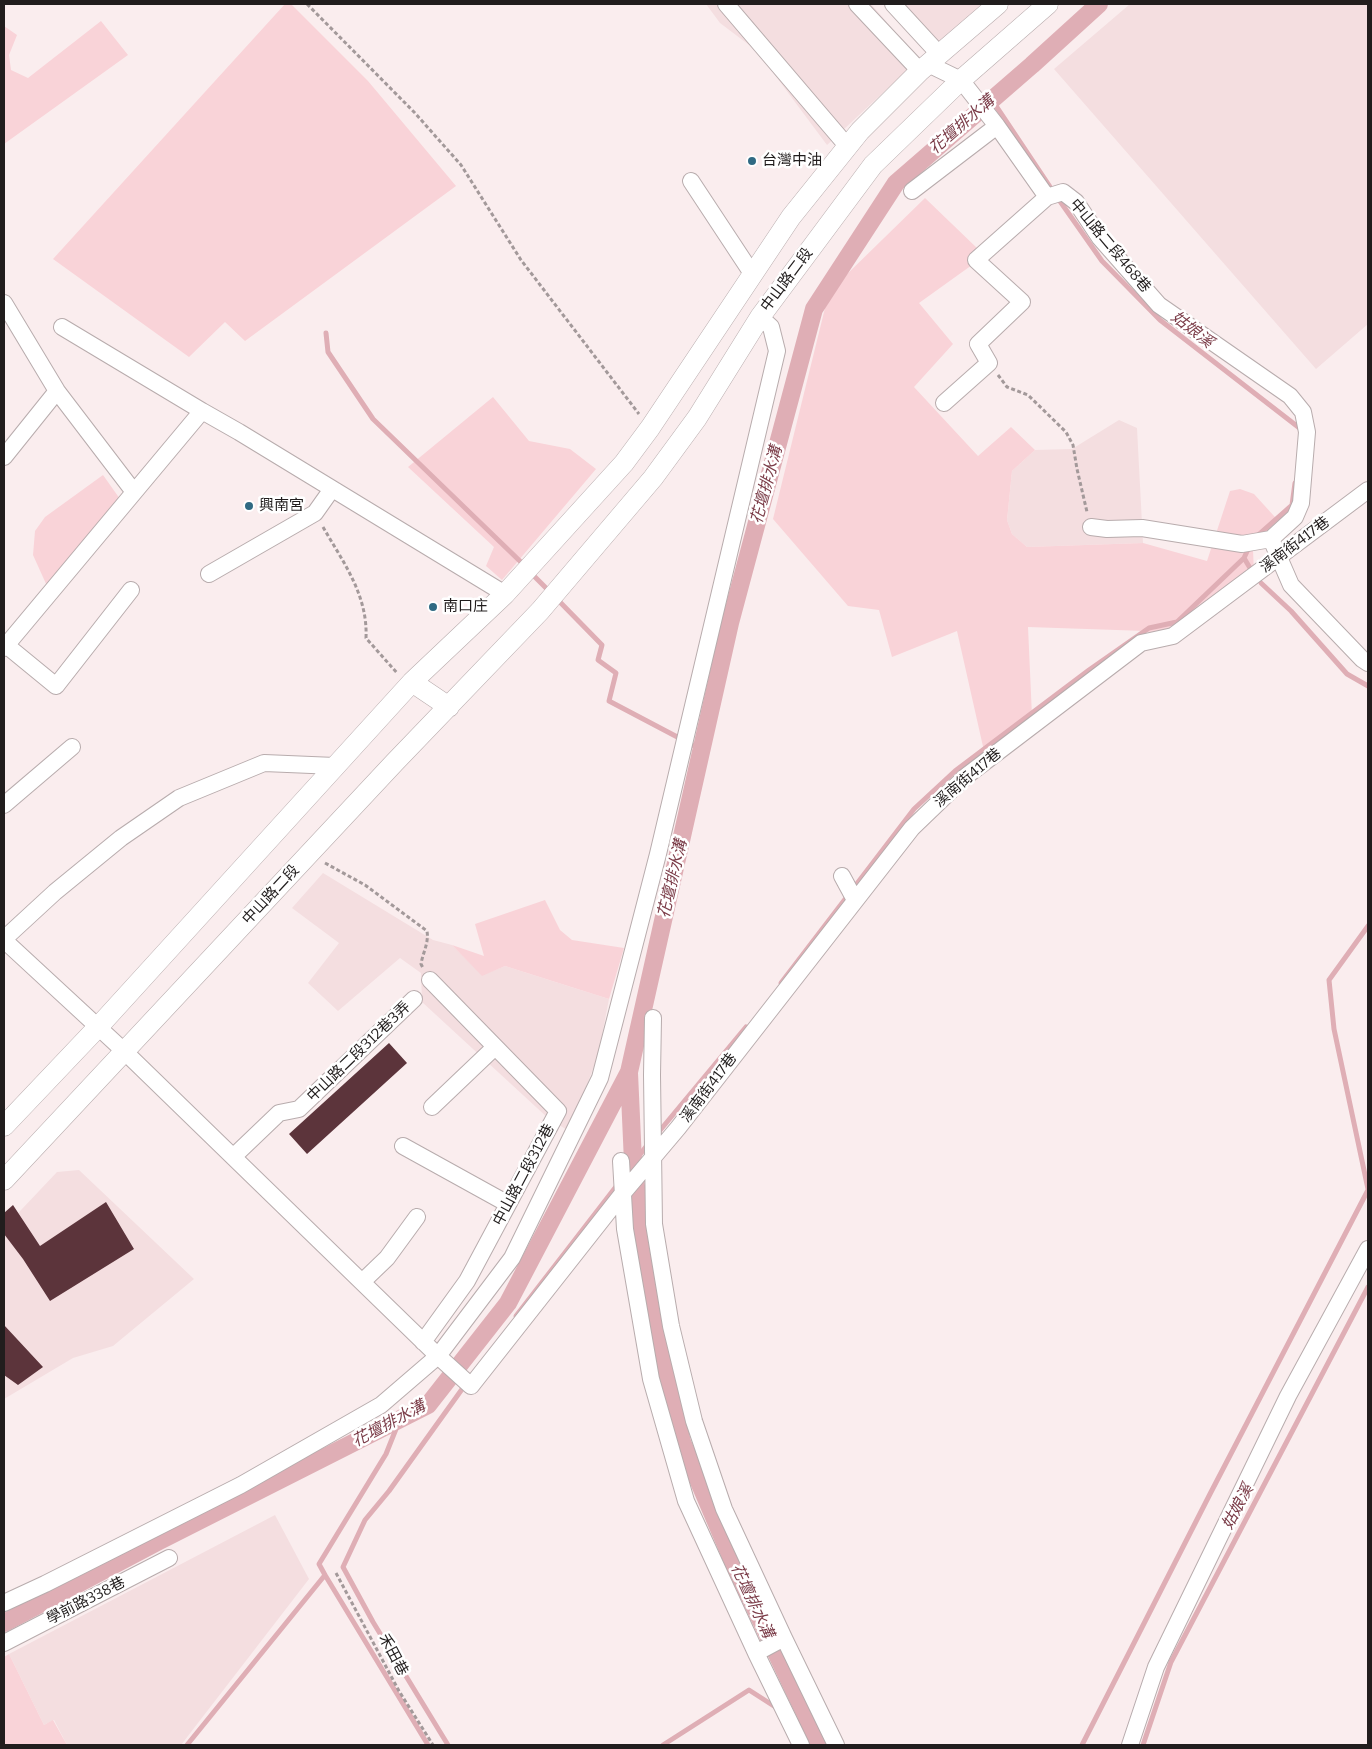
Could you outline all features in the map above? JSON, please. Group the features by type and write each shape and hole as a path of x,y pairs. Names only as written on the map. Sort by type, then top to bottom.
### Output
{"main road":[{"name":"中山路二段","path":"4,1180 112,1038 335,766 412,682 510,588 624,463 650,428 791,217 860,131 929,63 998,4"},
{"name":"中山路二段","path":"4,1126 112,1038 309,854 540,611 653,478 697,418 760,317 873,165 961,80 1048,4"},
{"path":"412,682 449,707"}],"street":[{"path":"726,4 848,147"},
{"path":"857,4 929,63 961,80"},
{"path":"894,4 929,63"},
{"name":"中山路二段468巷","path":"961,80 997,126 1047,197 1063,192 1076,202 1100,238 1159,305 1290,396 1303,412 1307,432 1301,503 1294,517 1271,539"},
{"path":"912,191 997,126"},
{"path":"691,182 753,275"},
{"path":"944,403 989,363 978,344 1022,302 976,260 1047,197"},
{"path":"4,303 57,391 134,492"},
{"path":"4,1603 250,1481 381,1405 438,1356 512,1258 600,1078 658,854 777,351 771,328 760,317"},
{"path":"62,326 332,489 510,588"},
{"path":"4,457 57,391"},
{"path":"131,590 56,686 5,646 202,411"},
{"path":"209,574 315,513 332,489"},
{"name":"溪南街417巷","path":"438,1356 471,1386 623,1193 678,1128 912,828 965,777 1141,643 1173,636 1368,490"},
{"path":"1091,527 1107,529 1142,528 1242,544 1271,539 1291,585 1368,663"},
{"path":"4,805 72,747"},
{"path":"335,766 264,763 179,798 121,838 55,892 4,940 112,1038 438,1356"},
{"path":"842,876 855,900"},
{"name":"中山路二段312巷","path":"423,1342 468,1281 558,1111 430,980"},
{"name":"中山路二段312巷3弄","path":"233,1157 279,1113 299,1109 414,999"},
{"path":"653,1018 652,1159 654,1224 671,1326 694,1421 724,1510 836,1745"},
{"path":"432,1107 495,1047"},
{"path":"403,1146 508,1204"},
{"path":"620,1161 626,1229 650,1379 686,1501 801,1745"},
{"path":"362,1282 387,1258 417,1217"},
{"path":"1130,1745 1156,1667 1288,1396 1368,1249"},
{"name":"學前路338巷","path":"4,1643 169,1558"},
{"path":"756,1653 784,1638"}],"path":[{"path":"307,4 415,113 461,165 520,260 650,428"},
{"path":"989,363 1006,387 1028,395 1066,432 1073,445 1091,527"},
{"path":"315,513 352,577 362,601 367,621 366,638 397,673 412,682"},
{"path":"309,854 364,885 427,931 428,940 423,951 421,964 430,980"},
{"name":"禾田巷","path":"336,1573 400,1692 433,1745"}],"shaded area":[{"path":"285,4 291,4 368,81 456,186 245,341 225,322 189,357 53,259"},
{"path":"706,4 871,4 919,59 827,145 757,51 720,23"},
{"path":"890,4 983,4 930,50"},
{"path":"1130,4 1368,4 1368,324 1316,369 1054,69"},
{"path":"101,21 128,55 4,144 4,26 17,35 9,55 11,70 28,78"},
{"path":"925,198 978,249 972,265 919,303 953,344 914,387 978,456 1011,427 1035,450 1012,471 1007,520 1012,534 1027,547 1143,543 1207,561 1230,491 1240,489 1254,494 1284,527 1253,549 1254,575 1163,639 1146,631 1028,627 1032,716 984,751 957,631 892,657 879,610 848,606 773,519 825,308 842,279"},
{"path":"493,397 529,441 570,449 596,469 502,580 486,566 494,547 408,467"},
{"path":"1119,420 1137,428 1143,543 1027,547 1012,534 1007,520 1012,471 1035,450 1072,449"},
{"path":"103,475 120,499 47,586 33,555 35,531 45,517"},
{"path":"323,873 433,940 452,945 482,975 505,966 609,999 598,1056 569,1131 549,1119 422,1002 421,973 400,958 338,1011 308,983 339,943 292,908"},
{"path":"545,900 560,930 572,940 624,948 609,999 505,966 482,976 452,945 484,956 475,924"},
{"path":"79,1170 194,1279 113,1346 73,1358 4,1399 4,1228 57,1172"},
{"path":"275,1515 309,1579 181,1745 67,1745 54,1720 44,1725 9,1654"},
{"path":"9,1654 44,1725 53,1720 67,1745 4,1745 4,1657"}],"building":[{"path":"389,1043 407,1063 307,1154 289,1134"},
{"path":"106,1202 134,1249 50,1301 23,1259 4,1234 4,1213 13,1205 40,1246"},
{"path":"4,1325 43,1367 18,1385 4,1375"}],"waterway":[{"name":"花壇排水溝","path":"4,1623 159,1541 428,1405 508,1303 629,1072 730,623 814,309 896,183 1099,4"},
{"name":"姑娘溪","path":"992,100 1102,261 1160,320 1302,430"},
{"path":"326,333 328,352 373,419 525,566"},
{"name":"姑娘溪","path":"1257,536 1292,505 1295,483"},
{"name":"姑娘溪","path":"1249,547 1244,558 1250,568"},
{"path":"781,983 914,809 955,771 1089,670 1149,628 1177,622 1244,558"},
{"path":"531,573 550,592"},
{"name":"姑娘溪","path":"1261,583 1291,611 1347,674 1368,686"},
{"path":"556,598 602,645 598,660 616,673 609,701 702,750"},
{"path":"1368,926 1329,980 1334,1029 1368,1189"},
{"path":"657,1134 746,1027"},
{"name":"花壇排水溝","path":"629,1073 633,1162 654,1329 682,1442 734,1564 820,1745"},
{"path":"626,1173 648,1144"},
{"path":"516,1316 618,1184"},
{"path":"1082,1745 1368,1190"},
{"name":"姑娘溪","path":"1143,1745 1171,1662 1368,1287"},
{"path":"448,1745 373,1622 343,1567 365,1520 389,1491 465,1385"},
{"path":"187,1745 325,1575 319,1564 386,1454 400,1419"},
{"path":"325,1575 428,1745"},
{"path":"663,1745 749,1690 777,1708"},
{"path":"794,1719 813,1731"}],"place":[{"name":"台灣中油","path":"752,161"},
{"name":"興南宮","path":"249,506"},
{"name":"南口庄","path":"433,607"}]}
